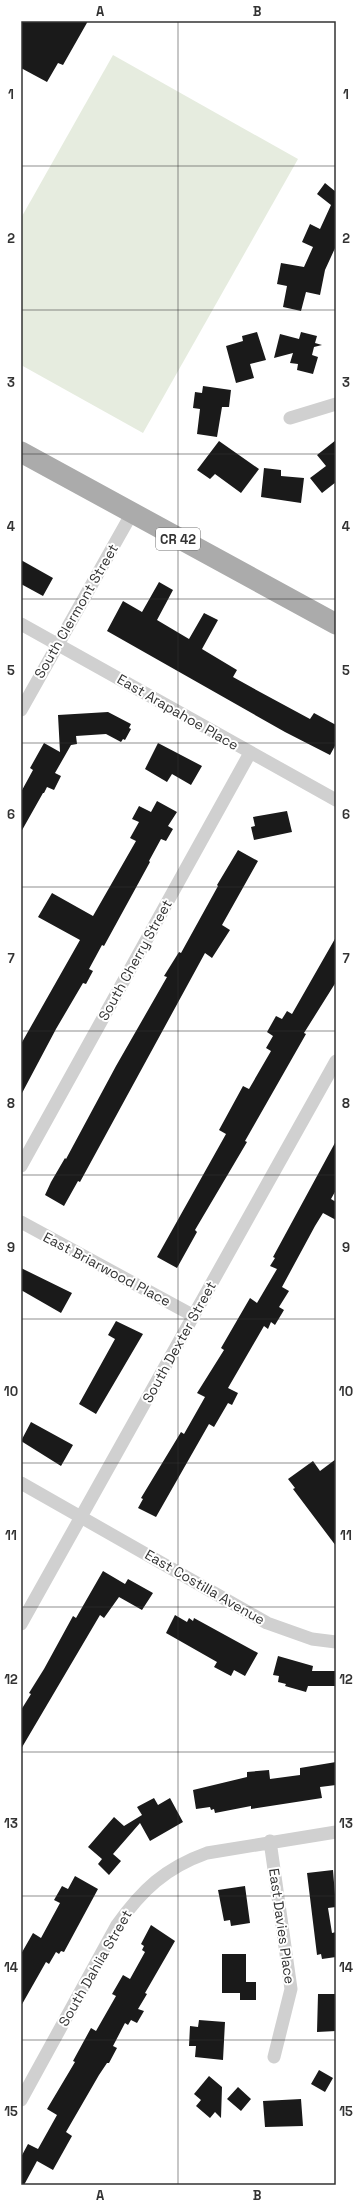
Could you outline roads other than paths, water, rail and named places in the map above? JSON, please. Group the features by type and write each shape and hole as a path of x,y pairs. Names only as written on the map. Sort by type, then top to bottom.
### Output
{"main road":[{"name":"CR 42","path":"21,452 132,514 336,624"}],"street":[{"path":"290,418 336,404"},
{"name":"South Clermont Street","path":"21,710 132,514"},
{"name":"East Arapahoe Place","path":"21,624 336,800"},
{"name":"South Cherry Street","path":"21,1166 250,753"},
{"name":"South Dexter Street","path":"21,1624 336,1061"},
{"name":"East Briarwood Place","path":"21,1222 194,1316"},
{"name":"East Costilla Avenue","path":"21,1483 267,1623 312,1639 336,1642"},
{"name":"South Dahlia Street","path":"21,2100 117,1925 135,1900 161,1876 194,1858 207,1853 270,1841 336,1832"},
{"name":"East Davies Place","path":"270,1841 291,1989 274,2057"}]}
